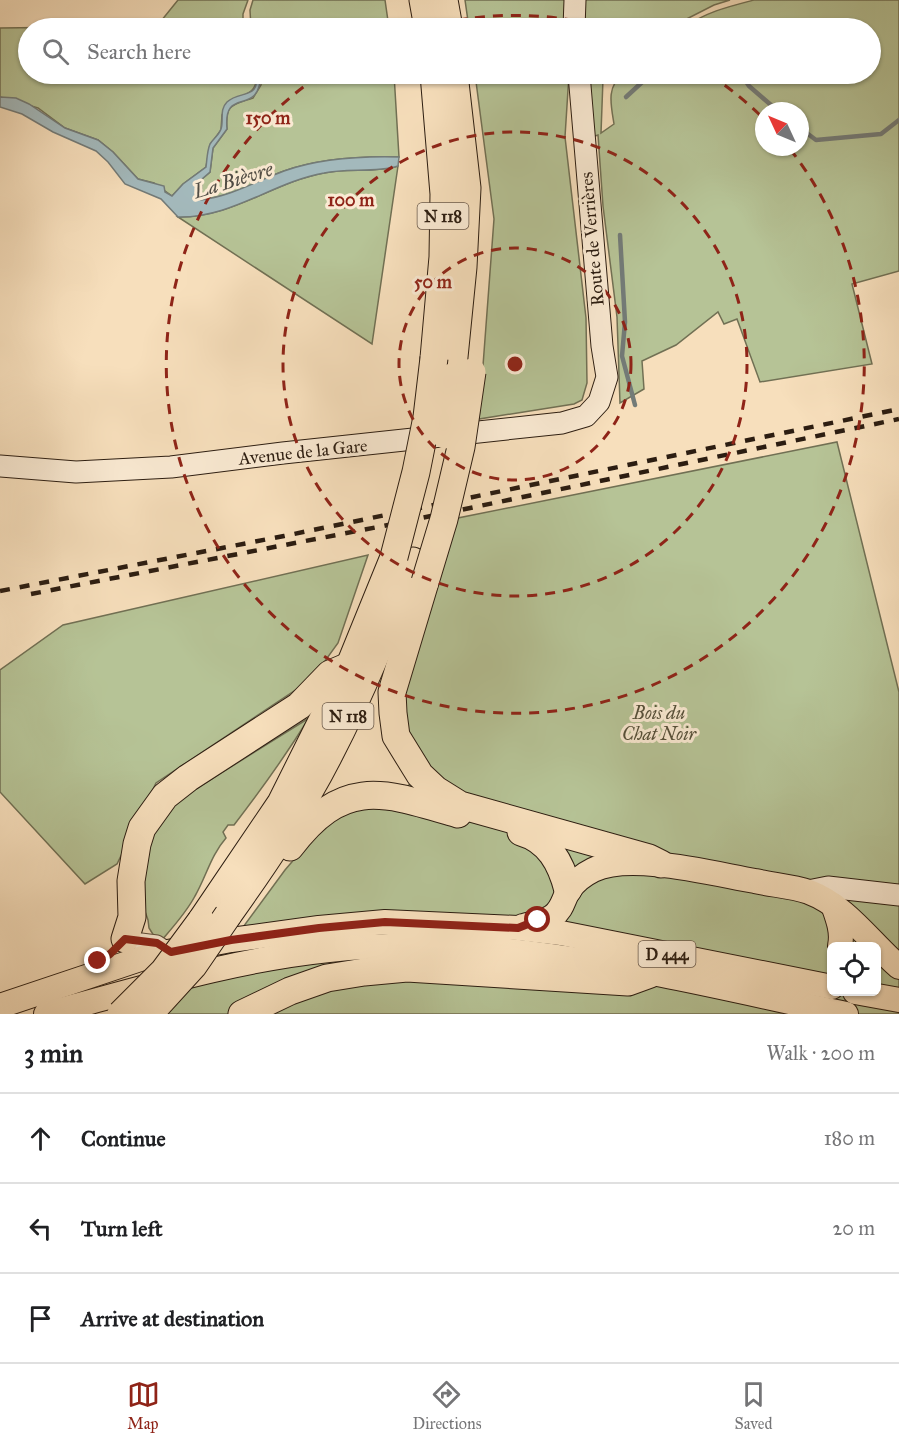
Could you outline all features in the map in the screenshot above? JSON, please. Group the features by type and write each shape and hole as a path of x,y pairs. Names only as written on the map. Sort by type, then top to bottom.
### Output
{"highway":[{"path":"423,0 426,18"},
{"path":"444,0 447,18"},
{"name":"N 118","path":"435,84 444,194 443,257 453,369"},
{"name":"N 118","path":"149,1013 193,966 291,822 330,754 382,641 410,566 416,472 427,417 453,369 476,288 463,267 467,188 455,84"},
{"path":"453,369 461,447 444,519 410,566 392,692 396,736 420,775 436,790 460,805 649,858 661,864"},
{"name":"N 118","path":"121,1014 164,971 201,921 280,803 350,665 410,566"},
{"path":"125,939 132,917 131,881 136,844 142,828 165,796 188,778 299,706 330,674 350,665"},
{"path":"265,863 283,857 310,823 330,808 356,797 383,794 398,796 534,835 559,862 568,890"},
{"path":"242,1014 290,991 327,978 364,972 407,968 628,982 650,974"}],"main road":[{"path":"518,928 538,920 551,918 563,905 568,890 582,876 607,865 661,864 808,891 833,905 851,919 899,967"},
{"path":"833,905 839,924 841,942"},
{"name":"D 444","path":"0,1006 152,955 231,940 385,922 518,928 561,933 823,985"},
{"path":"69,982 82,968 110,954 125,939"},
{"name":"D 444","path":"46,1014 209,970 284,955 397,945 454,946 550,955 846,1014"},
{"path":"795,1004 823,985"},
{"path":"877,996 899,1000"}],"street":[{"path":"573,18 575,0"},
{"name":"Route de Verrières","path":"580,84 602,346 607,377 599,402"},
{"name":"Avenue de la Gare","path":"0,466 76,472 171,467 562,423 586,416 599,402"},
{"path":"808,891 828,887 899,895"},
{"path":"125,939 157,943 171,952"}],"green space":[{"path":"178,0 248,0 243,18 163,18"},
{"path":"253,0 385,0 388,18 250,18"},
{"path":"465,0 573,0 572,18 468,18"},
{"path":"580,0 730,0 689,18 579,18"},
{"path":"754,0 899,0 899,271 852,284 872,364 760,382 737,319 724,324 718,312 676,345 642,361 644,389 620,403 617,317 603,206 598,135 589,138 583,84 603,84 601,133 614,124 611,97 615,84 881,84 881,18 700,18"},
{"path":"0,28 18,28 18,84 255,85 245,95 229,101 222,115 221,130 210,145 206,167 183,184 172,196 154,183 138,179 113,152 98,140 65,128 38,108 0,97"},
{"path":"395,84 399,157 355,158 312,163 284,171 234,192 201,200 202,179 210,172 213,148 227,129 229,110 235,104 253,98 261,85"},
{"path":"476,84 568,84 565,137 586,318 587,383 582,400 574,404 479,419 494,219"},
{"path":"398,166 372,344 178,217 217,212 288,184 324,173"},
{"name":"Bois du Chat Noir","path":"837,442 899,692 899,1014 126,1014 202,983 285,870 333,814 394,802 423,769 402,733 397,695 453,519"},
{"path":"368,555 338,643 312,679 156,783 117,864 85,884 0,792 0,670 63,625"},
{"path":"309,718 244,812 234,825 228,825 223,832 226,838 212,859 195,896 161,941 149,928 142,903 145,849 159,822 178,800"}],"shaded area":[{"path":"256,84 259,84 254,95 230,108 227,116 227,129 213,148 210,172 202,179 201,200 234,192 284,171 327,161 399,157 398,166 324,173 287,184 216,212 178,217 161,199 125,184 96,151 53,132 22,114 0,107 0,97 16,98 29,104 65,128 98,140 113,152 138,179 164,186 165,192 172,196 183,184 206,167 210,144 221,129 222,112 227,102 255,88"}],"waterway":[{"name":"La Bièvre","path":"626,97 640,84"},
{"name":"La Bièvre","path":"748,84 768,102"},
{"name":"La Bièvre","path":"809,135 816,140 881,134 899,120"},
{"path":"620,235 625,322 622,356 635,405"}],"railway":[{"path":"0,591 284,536 899,409"},
{"path":"31,594 383,526 899,419"}],"route":[{"path":"98,961 110,954 125,939 157,943 171,952 231,940 385,922 518,928 538,920"}]}
